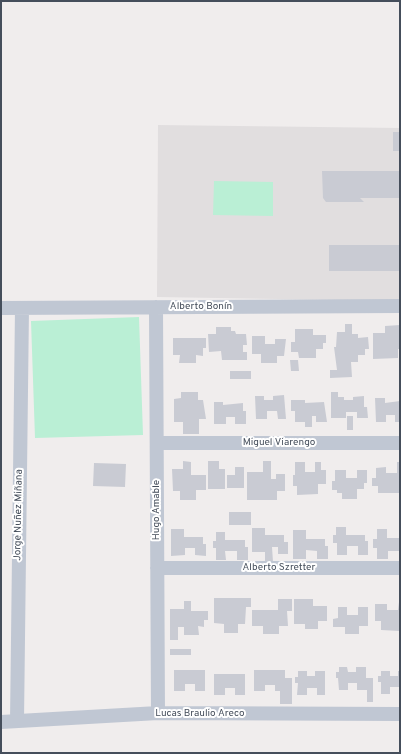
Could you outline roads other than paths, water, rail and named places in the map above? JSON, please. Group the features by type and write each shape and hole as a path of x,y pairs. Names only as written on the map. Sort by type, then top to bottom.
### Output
{"street":[{"name":"Alberto Bonín","path":"1,308 400,306"},
{"name":"Hugo Amable","path":"156,307 158,713"},
{"name":"Jorge Nuñez Miñana","path":"17,721 22,308"},
{"name":"Miguel Viarengo","path":"157,443 400,443"},
{"name":"Alberto Szretter","path":"158,568 400,568"},
{"name":"Lucas Braulio Areco","path":"1,722 158,713 400,714"}]}
